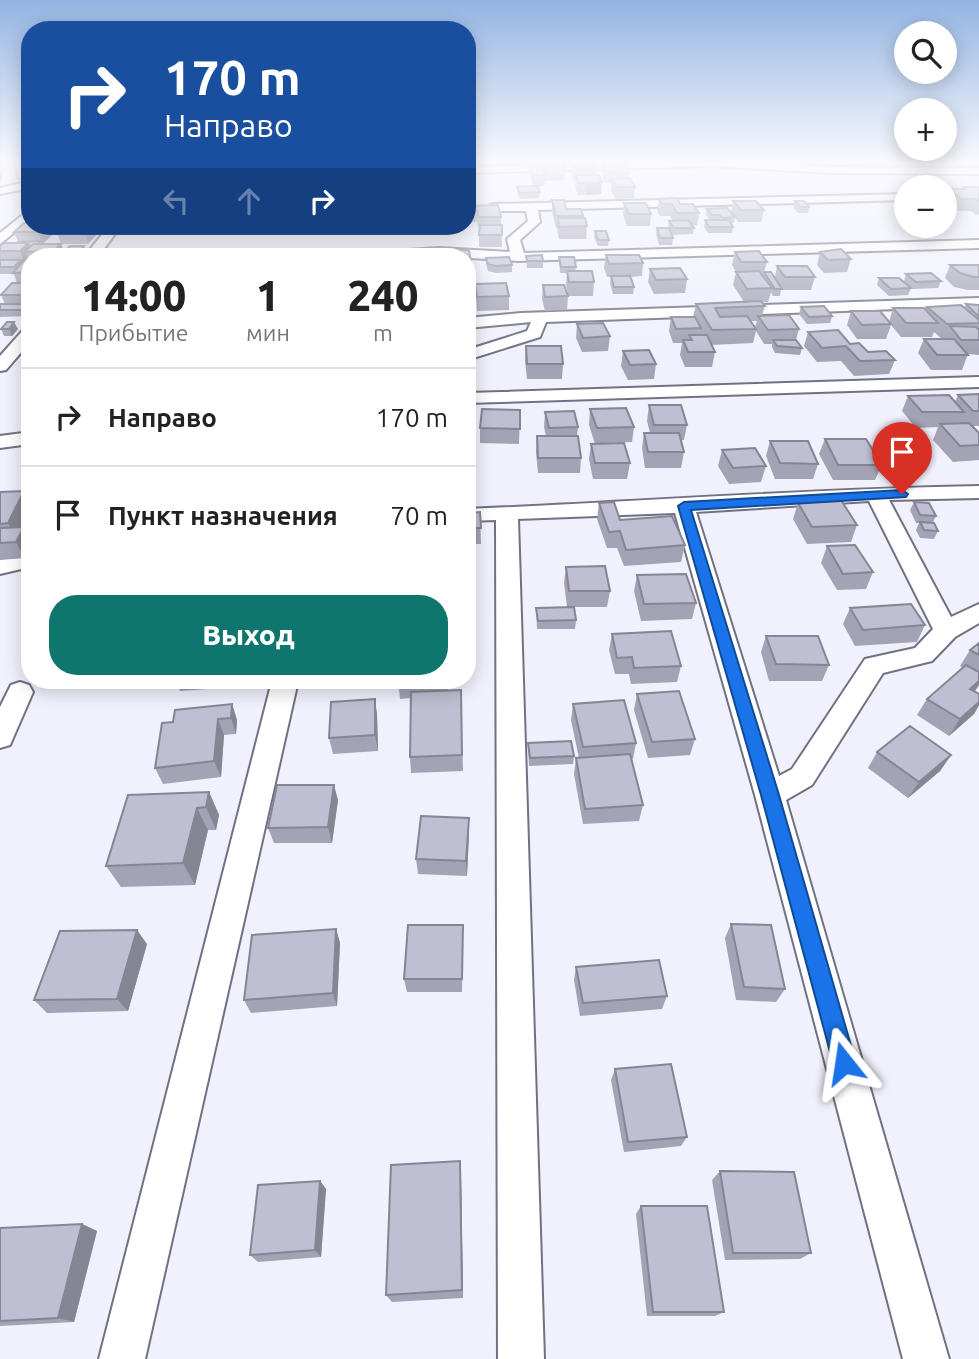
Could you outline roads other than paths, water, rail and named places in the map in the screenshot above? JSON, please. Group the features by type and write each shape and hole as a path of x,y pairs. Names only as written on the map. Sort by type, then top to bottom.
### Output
{"street":[{"path":"0,240 18,223"},
{"path":"518,257 513,239 532,223"},
{"path":"476,252 518,257 977,245"},
{"path":"476,323 540,318 979,302"},
{"path":"476,352 534,334 540,318"},
{"path":"0,366 21,342"},
{"path":"476,398 979,382"},
{"path":"0,444 21,440"},
{"path":"476,514 684,506 876,494 979,492"},
{"path":"876,494 946,631"},
{"path":"684,506 770,795 926,1359"},
{"path":"507,512 521,1359"},
{"path":"0,567 21,562"},
{"path":"770,795 802,777 874,666 923,654 946,631 979,612"},
{"path":"0,737 17,689"},
{"path":"122,1359 283,689"}]}
